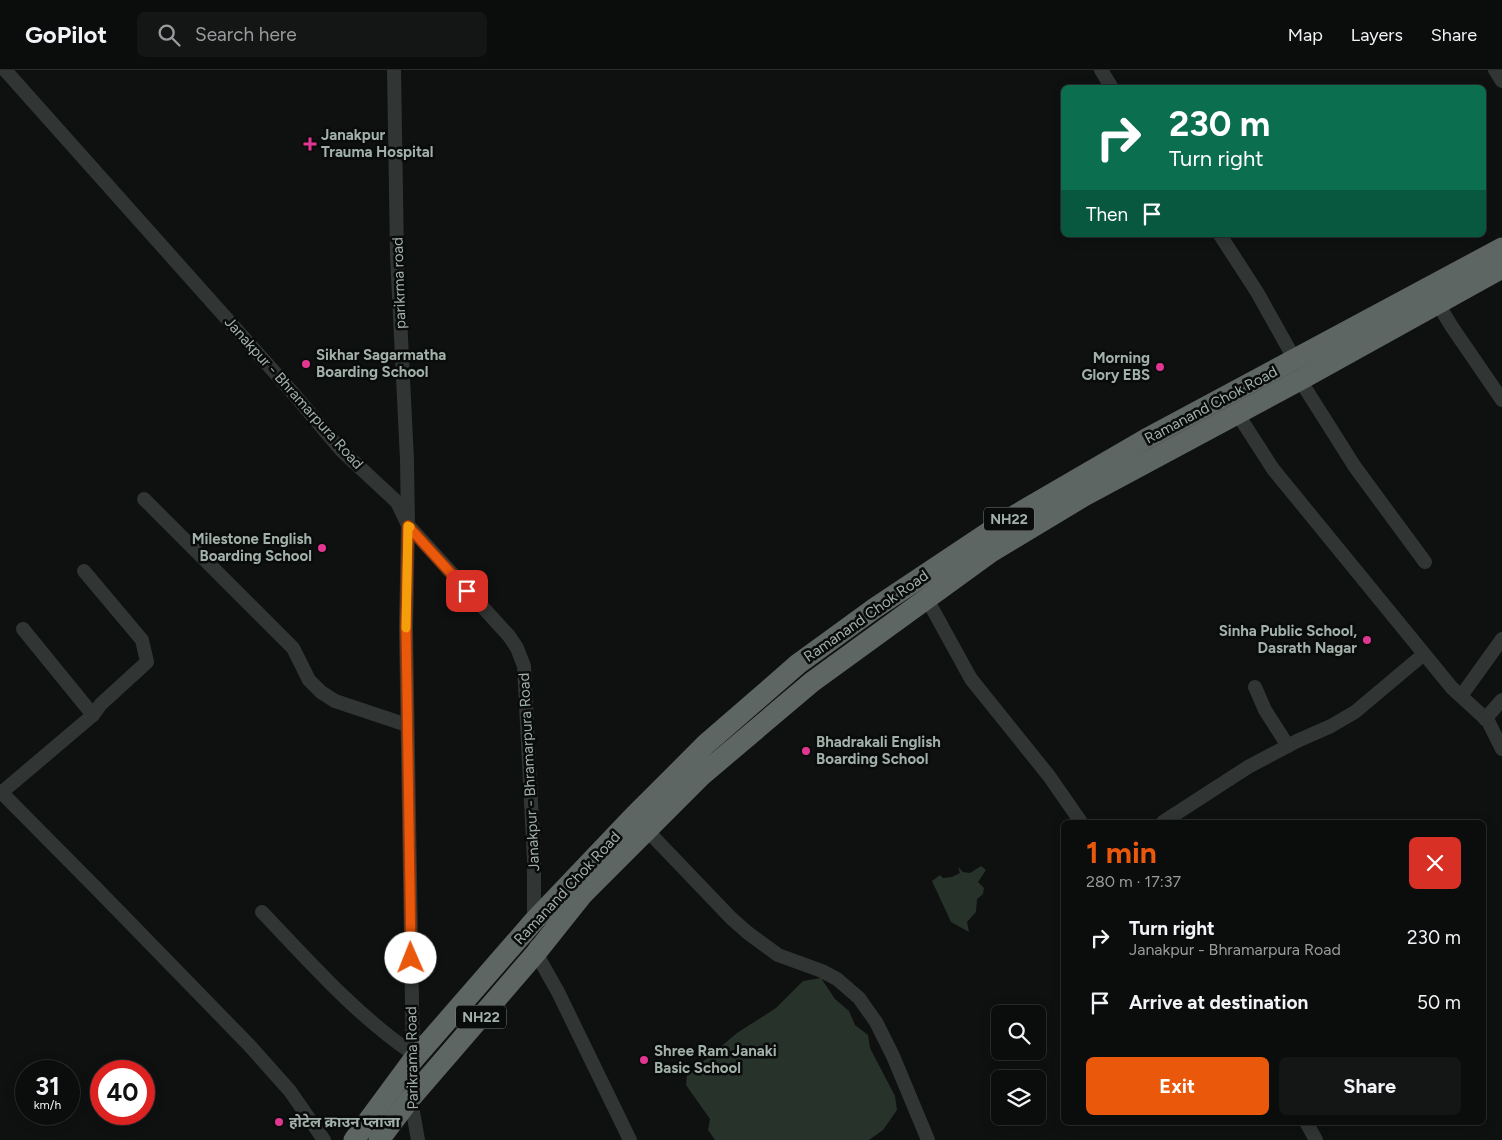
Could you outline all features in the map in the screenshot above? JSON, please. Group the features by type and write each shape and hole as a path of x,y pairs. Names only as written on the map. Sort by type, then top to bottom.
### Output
{"highway":[{"name":"Ramanand Chok Road","path":"354,1140 412,1056 534,921 640,823 701,776 812,682 991,552 1084,496 1237,413 1298,370 1502,248"},
{"name":"Ramanand Chok Road","path":"379,1140 410,1099 536,953 706,744 798,664 896,593 1007,520 1146,439 1438,304 1502,268"}],"street":[{"name":"Janakpur - Bhramarpura Road","path":"5,70 342,450 397,502 408,526 509,636 517,648 524,666 534,860 536,953"},
{"name":"parikrma road","path":"394,70 397,255 407,460 408,526"},
{"path":"1101,70 1110,85"},
{"path":"1495,70 1502,81"},
{"path":"1221,237 1257,292 1298,370 1355,467 1424,562"},
{"path":"1438,304 1502,400"},
{"path":"1237,413 1273,469 1424,654 1461,696 1488,721 1502,749"},
{"path":"144,499 293,648 309,680 321,692 335,701 407,726"},
{"name":"Parikrama Road","path":"408,526 406,627 412,1056 410,1099 418,1140"},
{"path":"84,571 142,640 147,662 101,704 93,715 1,792 249,1045 290,1091 324,1140"},
{"path":"927,599 971,678 1049,776 1080,820"},
{"path":"23,629 93,715"},
{"path":"1461,696 1502,639"},
{"path":"1166,820 1248,767 1355,712 1424,654"},
{"path":"1255,687 1265,710 1288,746"},
{"path":"1485,718 1502,700"},
{"path":"640,823 731,918 748,933 778,955 822,971 837,979 859,998 876,1022 893,1056 928,1140"},
{"path":"262,912 340,992 386,1036 412,1056"},
{"path":"536,953 558,992 630,1140"},
{"path":"1308,1125 1316,1140"}],"shaded area":[{"path":"981,866 986,870 978,882 984,888 983,894 977,899 976,912 967,922 969,932 951,922 932,881 940,875 943,878 952,877 960,873 958,867 963,872 970,873"},
{"path":"821,978 835,999 849,1011 855,1025 868,1035 870,1048 895,1096 897,1110 883,1130 869,1140 715,1140 708,1130 710,1119 686,1085 687,1075 737,1033 776,1008 803,981"}],"slow traffic":[{"path":"406,628 408,526 410,527"}],"place":[{"name":"Janakpur Trauma Hospital","path":"310,144"},
{"name":"Sikhar Sagarmatha Boarding School","path":"306,364"},
{"name":"Morning Glory EBS","path":"1160,367"},
{"name":"Milestone English Boarding School","path":"322,548"},
{"name":"Sinha Public School, Dasrath Nagar","path":"1367,640"},
{"name":"Bhadrakali English Boarding School","path":"806,751"},
{"name":"Shree Ram Janaki Basic School","path":"644,1060"},
{"name":"होटेल क्राउन प्लाजा","path":"279,1122"}],"route":[{"path":"411,958 406,627 408,526 467,591"}]}
